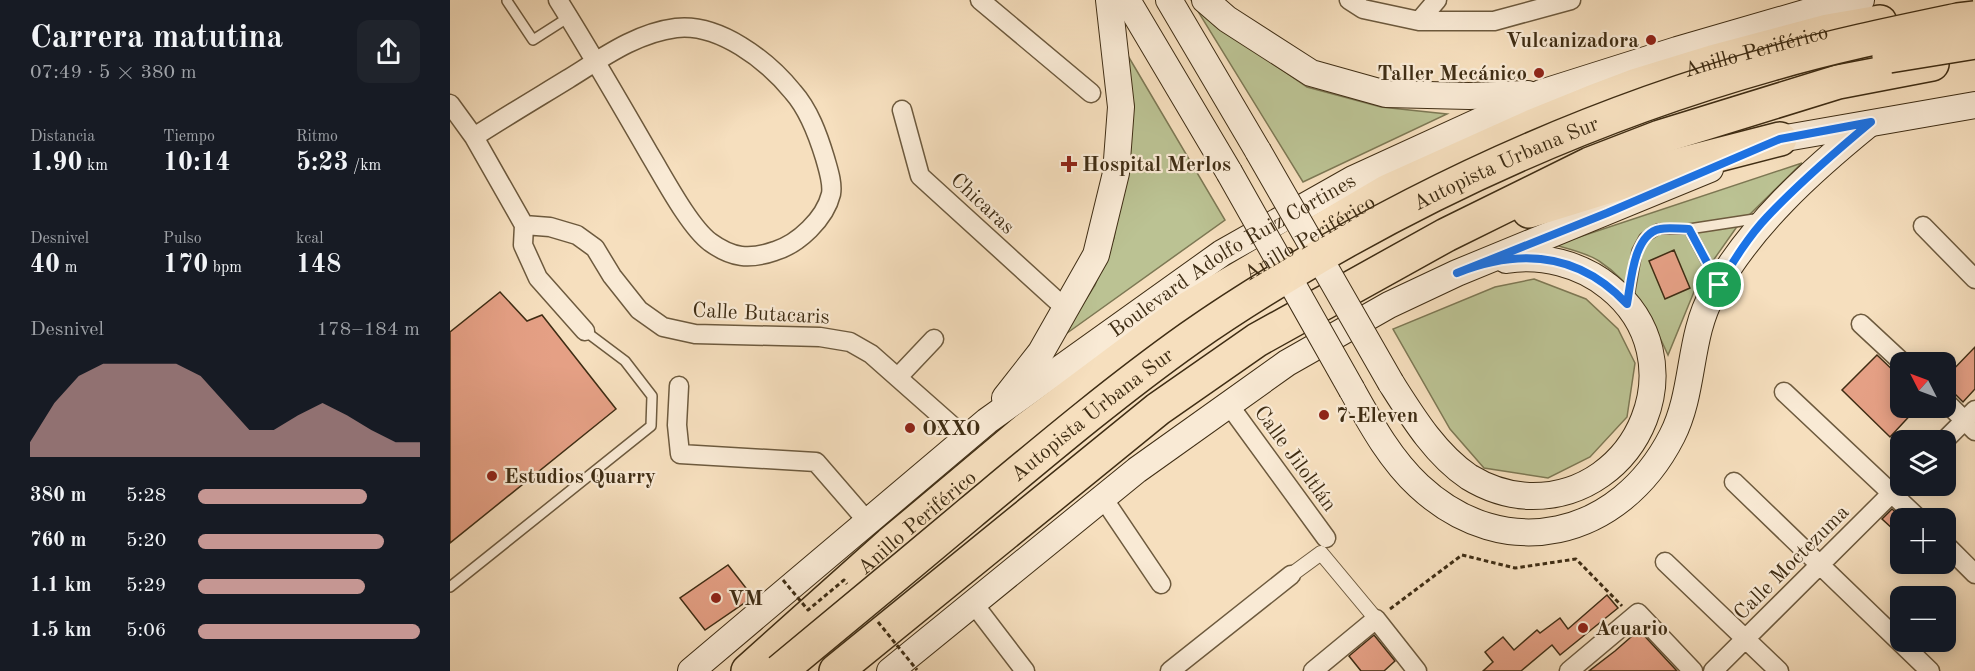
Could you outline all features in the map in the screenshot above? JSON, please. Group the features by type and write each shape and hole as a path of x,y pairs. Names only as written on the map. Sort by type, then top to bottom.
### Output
{"highway":[{"name":"Anillo Periférico","path":"748,671 890,544 1036,422 1190,308 1388,191 1535,125 1637,85 1828,31 1975,5"},
{"name":"Autopista Urbana Sur","path":"780,671 1065,434 1192,336 1263,290 1397,213 1471,176 1575,130 1699,86 1768,64 1844,45 1975,18"},
{"name":"Autopista Urbana Sur","path":"813,671 1070,457 1156,389 1256,319 1408,232 1539,169 1653,123 1841,64 1975,42"},
{"path":"1388,191 1471,142 1677,50"},
{"path":"836,671 1158,410 1257,340 1446,235 1590,164 1660,137 1838,82 1975,57"},
{"path":"1446,235 1675,166 1780,139"}],"main road":[{"path":"987,421 1041,352 1096,255 1116,173 1121,107 1109,0"},
{"path":"1127,0 1229,172 1384,446 1418,486 1445,507 1473,523 1511,532 1545,532 1584,522 1614,505 1646,474 1672,437 1685,404 1698,332 1713,293 1740,251 1767,218 1837,150 1871,122"},
{"path":"1169,0 1391,382 1405,405 1437,447 1469,477 1503,492 1521,496 1558,494 1576,489 1600,476 1622,458 1633,443 1648,410 1652,391 1650,354 1645,336 1627,304 1600,280 1567,264 1511,259 1457,273"},
{"path":"1205,0 1227,19 1311,73 1386,94 1469,96 1541,93"},
{"name":"Boulevard Adolfo Ruiz Cortines","path":"691,671 987,421 1222,253 1353,179 1541,93 1809,5 1861,0"},
{"path":"890,671 1137,470 1287,363 1389,305 1457,273 1607,213 1780,139 1975,105"}],"street":[{"path":"474,136 596,62 624,44 654,33 677,28 700,28 718,33 744,48 794,92 810,117 830,174 831,192 824,211 807,231 783,248 756,257 730,254 708,241 691,220 662,175 596,62 558,0"},
{"path":"980,0 1091,93"},
{"path":"1349,0 1363,9 1419,21 1494,21 1564,1"},
{"path":"1419,21 1437,0"},
{"path":"450,104 474,136 524,225 523,245 538,278 585,332"},
{"name":"Chicaras","path":"902,110 920,176 1066,309"},
{"name":"Calle Butacaris","path":"524,225 550,227 577,236 595,248 612,276 639,310 663,327 695,334 820,337 850,342 871,354 966,438"},
{"path":"1923,226 1975,279"},
{"path":"1861,324 1891,352"},
{"path":"898,377 934,339"},
{"path":"679,386 677,425 680,454 816,462 868,522"},
{"path":"1784,392 1890,483"},
{"name":"Calle Jiloltlán","path":"1229,405 1326,538"},
{"path":"1956,409 1972,420 1956,432"},
{"path":"1734,482 1930,671"},
{"name":"Calle Moctezuma","path":"1713,671 1890,496"},
{"path":"1103,498 1161,584"},
{"path":"1170,671 1321,553 1417,671"},
{"path":"1956,555 1975,574"},
{"path":"1665,562 1779,671"},
{"path":"973,603 1025,671"},
{"path":"1569,671 1636,615 1692,671"},
{"path":"1313,671 1376,619"}],"lane":[{"path":"507,1 533,40 569,17"},
{"path":"1627,304 1637,251 1644,238 1658,229 1689,229 1767,218"},
{"path":"1689,229 1719,285"},
{"path":"450,587 651,426 652,396 625,361 585,332"}],"path":[{"path":"1376,619 1462,555 1515,568 1576,559 1636,615"}],"green space":[{"path":"1191,0 1196,0 1259,54 1307,87 1381,107 1447,114 1303,182"},
{"path":"1121,44 1225,220 1063,336 1095,285 1114,238 1134,105"},
{"path":"1802,163 1736,228 1698,282 1668,355 1641,303 1622,280 1594,258 1555,245"},
{"path":"1534,279 1586,299 1618,329 1635,363 1627,417 1590,457 1548,478 1484,468 1450,429 1393,329 1495,287"}],"building":[{"path":"1674,250 1690,288 1665,299 1649,261"},
{"name":"Estudios Quarry","path":"500,292 527,321 542,315 616,409 450,543 450,332"},
{"path":"1975,347 1975,389 1963,402 1956,395 1956,367"},
{"path":"1877,355 1890,367 1890,418 1908,418 1897,430 1890,430 1890,437 1842,390"},
{"path":"1890,511 1890,526 1882,519"},
{"name":"VM","path":"728,565 753,597 705,630 680,598"},
{"path":"1607,595 1618,608 1560,655 1552,645 1521,671 1483,671 1493,662 1485,652 1503,637 1514,650 1537,630 1540,633 1560,618 1568,629"},
{"path":"1639,630 1677,671 1589,671 1615,651"},
{"path":"1374,635 1395,661 1384,671 1361,671 1349,656"}],"place":[{"name":"Vulcanizadora","path":"1651,40"},
{"name":"Taller Mecánico","path":"1539,73"},
{"name":"Hospital Merlos","path":"1069,164"},
{"name":"7-Eleven","path":"1324,415"},
{"name":"OXXO","path":"910,428"},
{"name":"Estudios Quarry","path":"492,476"},
{"name":"VM","path":"716,598"},
{"name":"Acuario","path":"1583,628"}],"route":[{"path":"1871,122 1837,150 1767,218 1740,251 1719,285 1689,229 1658,229 1644,238 1637,251 1627,304 1600,280 1567,264 1511,259 1492,262 1457,273 1607,213 1780,139 1871,122"}]}
